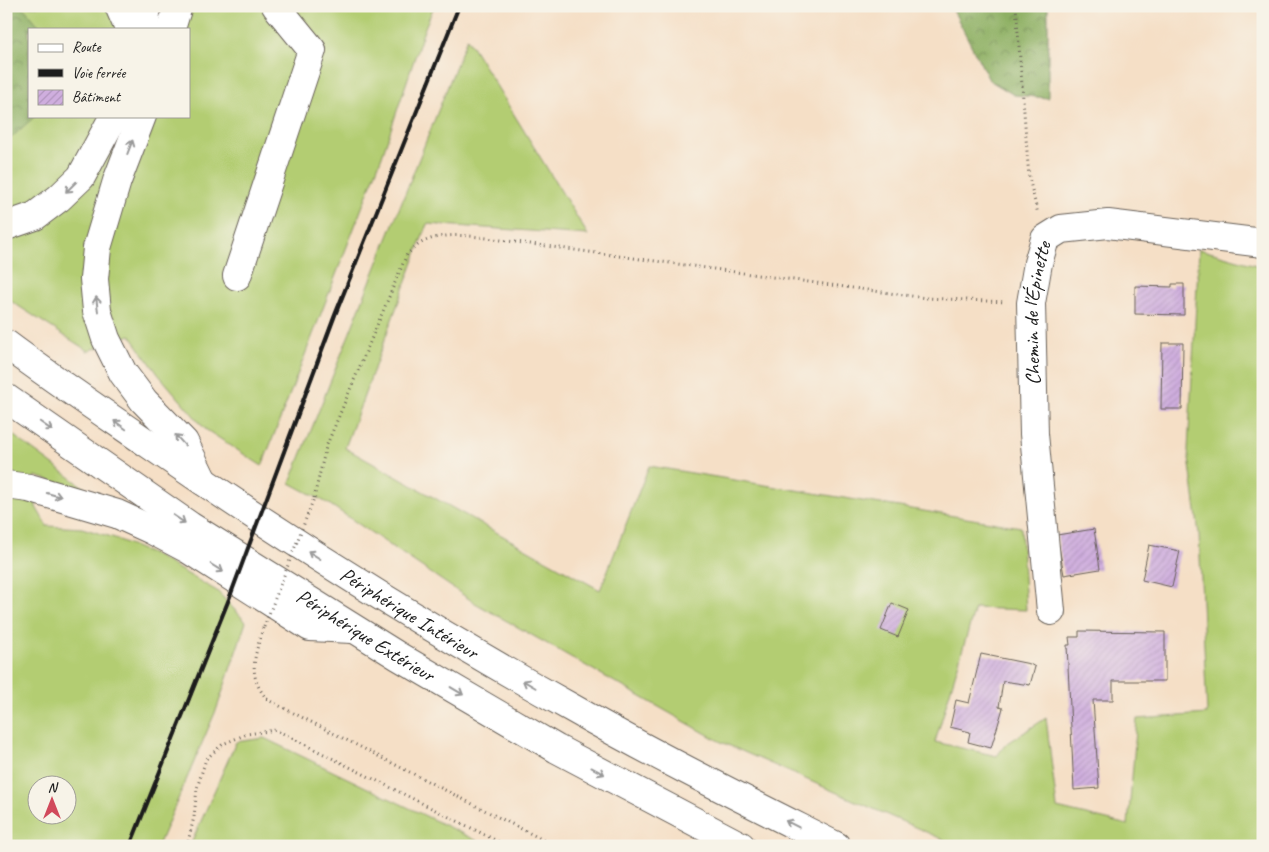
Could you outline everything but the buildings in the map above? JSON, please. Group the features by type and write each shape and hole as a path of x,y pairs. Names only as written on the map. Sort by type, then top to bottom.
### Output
{"main road":[{"path":"119,6 129,28"},
{"path":"144,28 147,6"},
{"path":"171,28 178,6"},
{"path":"237,276 312,50 276,6"},
{"path":"6,226 35,216 59,198 81,177 113,118"},
{"path":"141,118 117,181 97,248 94,279 97,311 106,339 123,373 144,401 184,442 203,482"},
{"name":"Chemin de l'Épinette","path":"1051,611 1034,434 1031,303 1044,239 1061,230 1108,224 1263,243"},
{"name":"Périphérique Intérieur","path":"6,344 203,482 354,580 571,708 672,763 836,846"},
{"name":"Périphérique Extérieur","path":"6,398 190,526 355,629 557,749 741,846"},
{"path":"6,484 29,488 117,514 152,530 188,550 310,627 355,629"}],"path":[{"path":"1016,6 1029,178 1044,239"},
{"path":"555,846 268,700 258,689 254,672 256,652 264,627 314,498 326,447 407,254 422,242 458,236 516,242 926,298 1031,303"},
{"path":"187,846 194,817 197,788 206,759 223,744 247,734 276,730 508,846"}],"green space":[{"path":"6,6 434,6 424,30 382,156 262,466 205,429 158,374 130,335 88,351 6,298"},
{"path":"6,6 22,6 41,28 28,28 28,118 33,118 11,138 6,140"},
{"path":"951,6 1048,6 1048,98 1014,95 989,80"},
{"path":"467,38 588,235 427,224 345,448 600,590 649,466 1021,527 1026,610 975,608 935,742 997,756 1005,745 1046,718 1057,808 1128,825 1137,719 1207,714 1199,534 1188,450 1199,249 1263,267 1263,846 958,846 719,741 475,603 329,504 290,483"},
{"path":"6,430 90,492 35,476 36,507 47,526 82,528 115,538 158,557 217,591 246,622 217,708 158,846 6,846"},
{"path":"264,738 488,846 190,846 236,742"}],"railway":[{"path":"130,846 229,599 335,315 459,6"}]}
